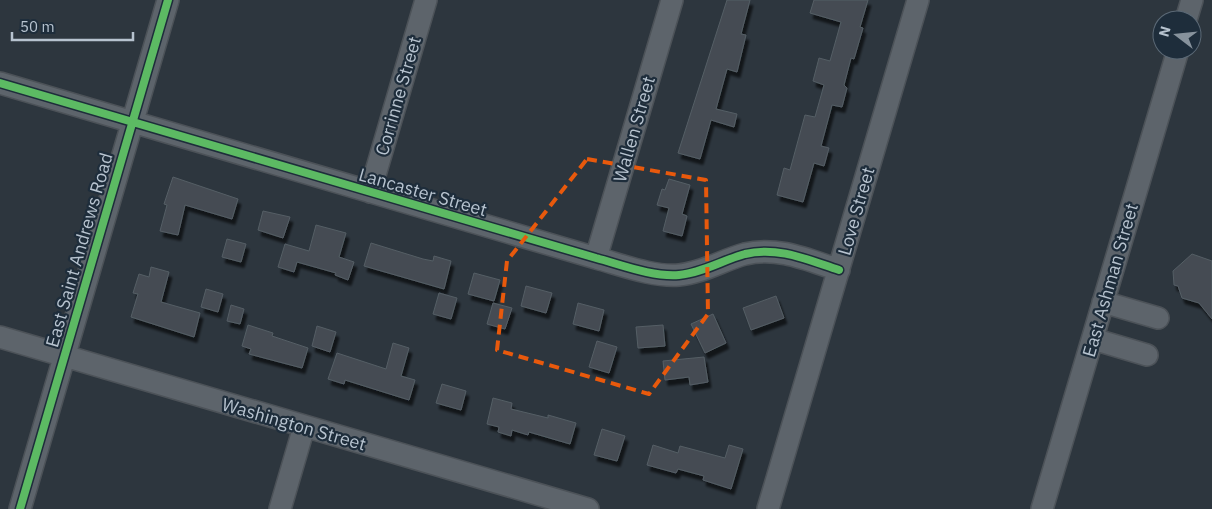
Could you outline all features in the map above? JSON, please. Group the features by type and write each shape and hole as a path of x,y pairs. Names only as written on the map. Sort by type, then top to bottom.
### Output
{"street":[{"name":"East Saint Andrews Road","path":"20,509 168,0"},
{"name":"Corrinne Street","path":"370,192 426,0"},
{"name":"Wallen Street","path":"596,258 672,0"},
{"name":"Love Street","path":"768,509 918,0"},
{"name":"East Ashman Street","path":"1042,509 1175,60"},
{"name":"Lancaster Street","path":"0,84 596,258 659,274 678,275 697,272 745,254 780,251 838,270"},
{"path":"1104,302 1158,318"},
{"name":"Washington Street","path":"0,337 304,427 536,502 588,509"},
{"path":"1093,339 1147,355"},
{"path":"280,509 304,427"}],"highlighted area":[{"path":"587,159 706,180 708,314 649,394 497,350 507,261"}],"building":[{"path":"727,0 750,0 741,34 746,35 737,72 727,69 716,109 737,114 734,127 711,120 700,159 678,153"},
{"path":"814,0 868,0 860,27 863,28 854,59 851,58 844,85 847,88 842,107 832,105 821,146 829,148 824,166 814,163 803,202 777,195 784,168 790,170 805,115 815,117 824,85 813,81 819,58 830,61 841,22 810,13"},
{"path":"173,177 238,199 232,219 185,205 178,235 160,231 167,205 164,204"},
{"path":"669,179 690,185 682,214 687,216 682,236 663,231 669,208 657,205 662,189 665,190"},
{"path":"263,211 290,217 283,238 258,230"},
{"path":"316,225 346,233 339,257 354,262 348,280 335,275 336,273 297,262 294,272 278,267 285,244 309,251"},
{"path":"227,239 246,244 241,262 222,257"},
{"path":"371,243 423,259 433,261 434,256 451,261 444,289 364,266"},
{"path":"1192,254 1212,261 1212,319 1199,303 1182,298 1178,286 1174,285 1173,271"},
{"path":"151,267 169,272 161,302 200,313 194,337 131,317 138,294 133,293 139,274 149,277"},
{"path":"474,273 500,280 494,301 468,294"},
{"path":"526,286 552,293 546,313 521,306"},
{"path":"206,289 223,294 218,312 201,307"},
{"path":"439,293 457,298 451,319 433,314"},
{"path":"776,296 784,318 751,330 743,308"},
{"path":"493,303 512,308 505,329 487,324"},
{"path":"578,303 604,310 599,331 573,324"},
{"path":"231,305 244,309 240,324 227,321"},
{"path":"713,314 726,343 705,353 691,324"},
{"path":"248,325 273,333 272,336 308,348 302,368 249,354 251,349 242,346"},
{"path":"663,325 665,346 638,348 636,327"},
{"path":"317,326 336,332 330,352 312,346"},
{"path":"597,341 617,347 609,373 589,367"},
{"path":"393,343 409,348 401,376 415,380 409,400 345,380 344,384 328,379 337,353 386,369"},
{"path":"704,357 708,382 690,385 689,377 665,380 663,361"},
{"path":"442,384 466,391 461,410 436,403"},
{"path":"493,398 512,403 511,409 548,418 548,415 576,423 570,444 529,432 528,435 512,430 511,436 498,432 499,427 487,424"},
{"path":"602,429 625,436 617,461 594,455"},
{"path":"653,445 678,453 680,446 725,458 729,445 743,449 731,489 703,480 704,476 678,469 676,473 647,465"}],"cycle path":[{"path":"20,509 168,0"},
{"path":"0,83 648,272 669,275 688,274 745,254 757,252 793,255 839,270"}]}
